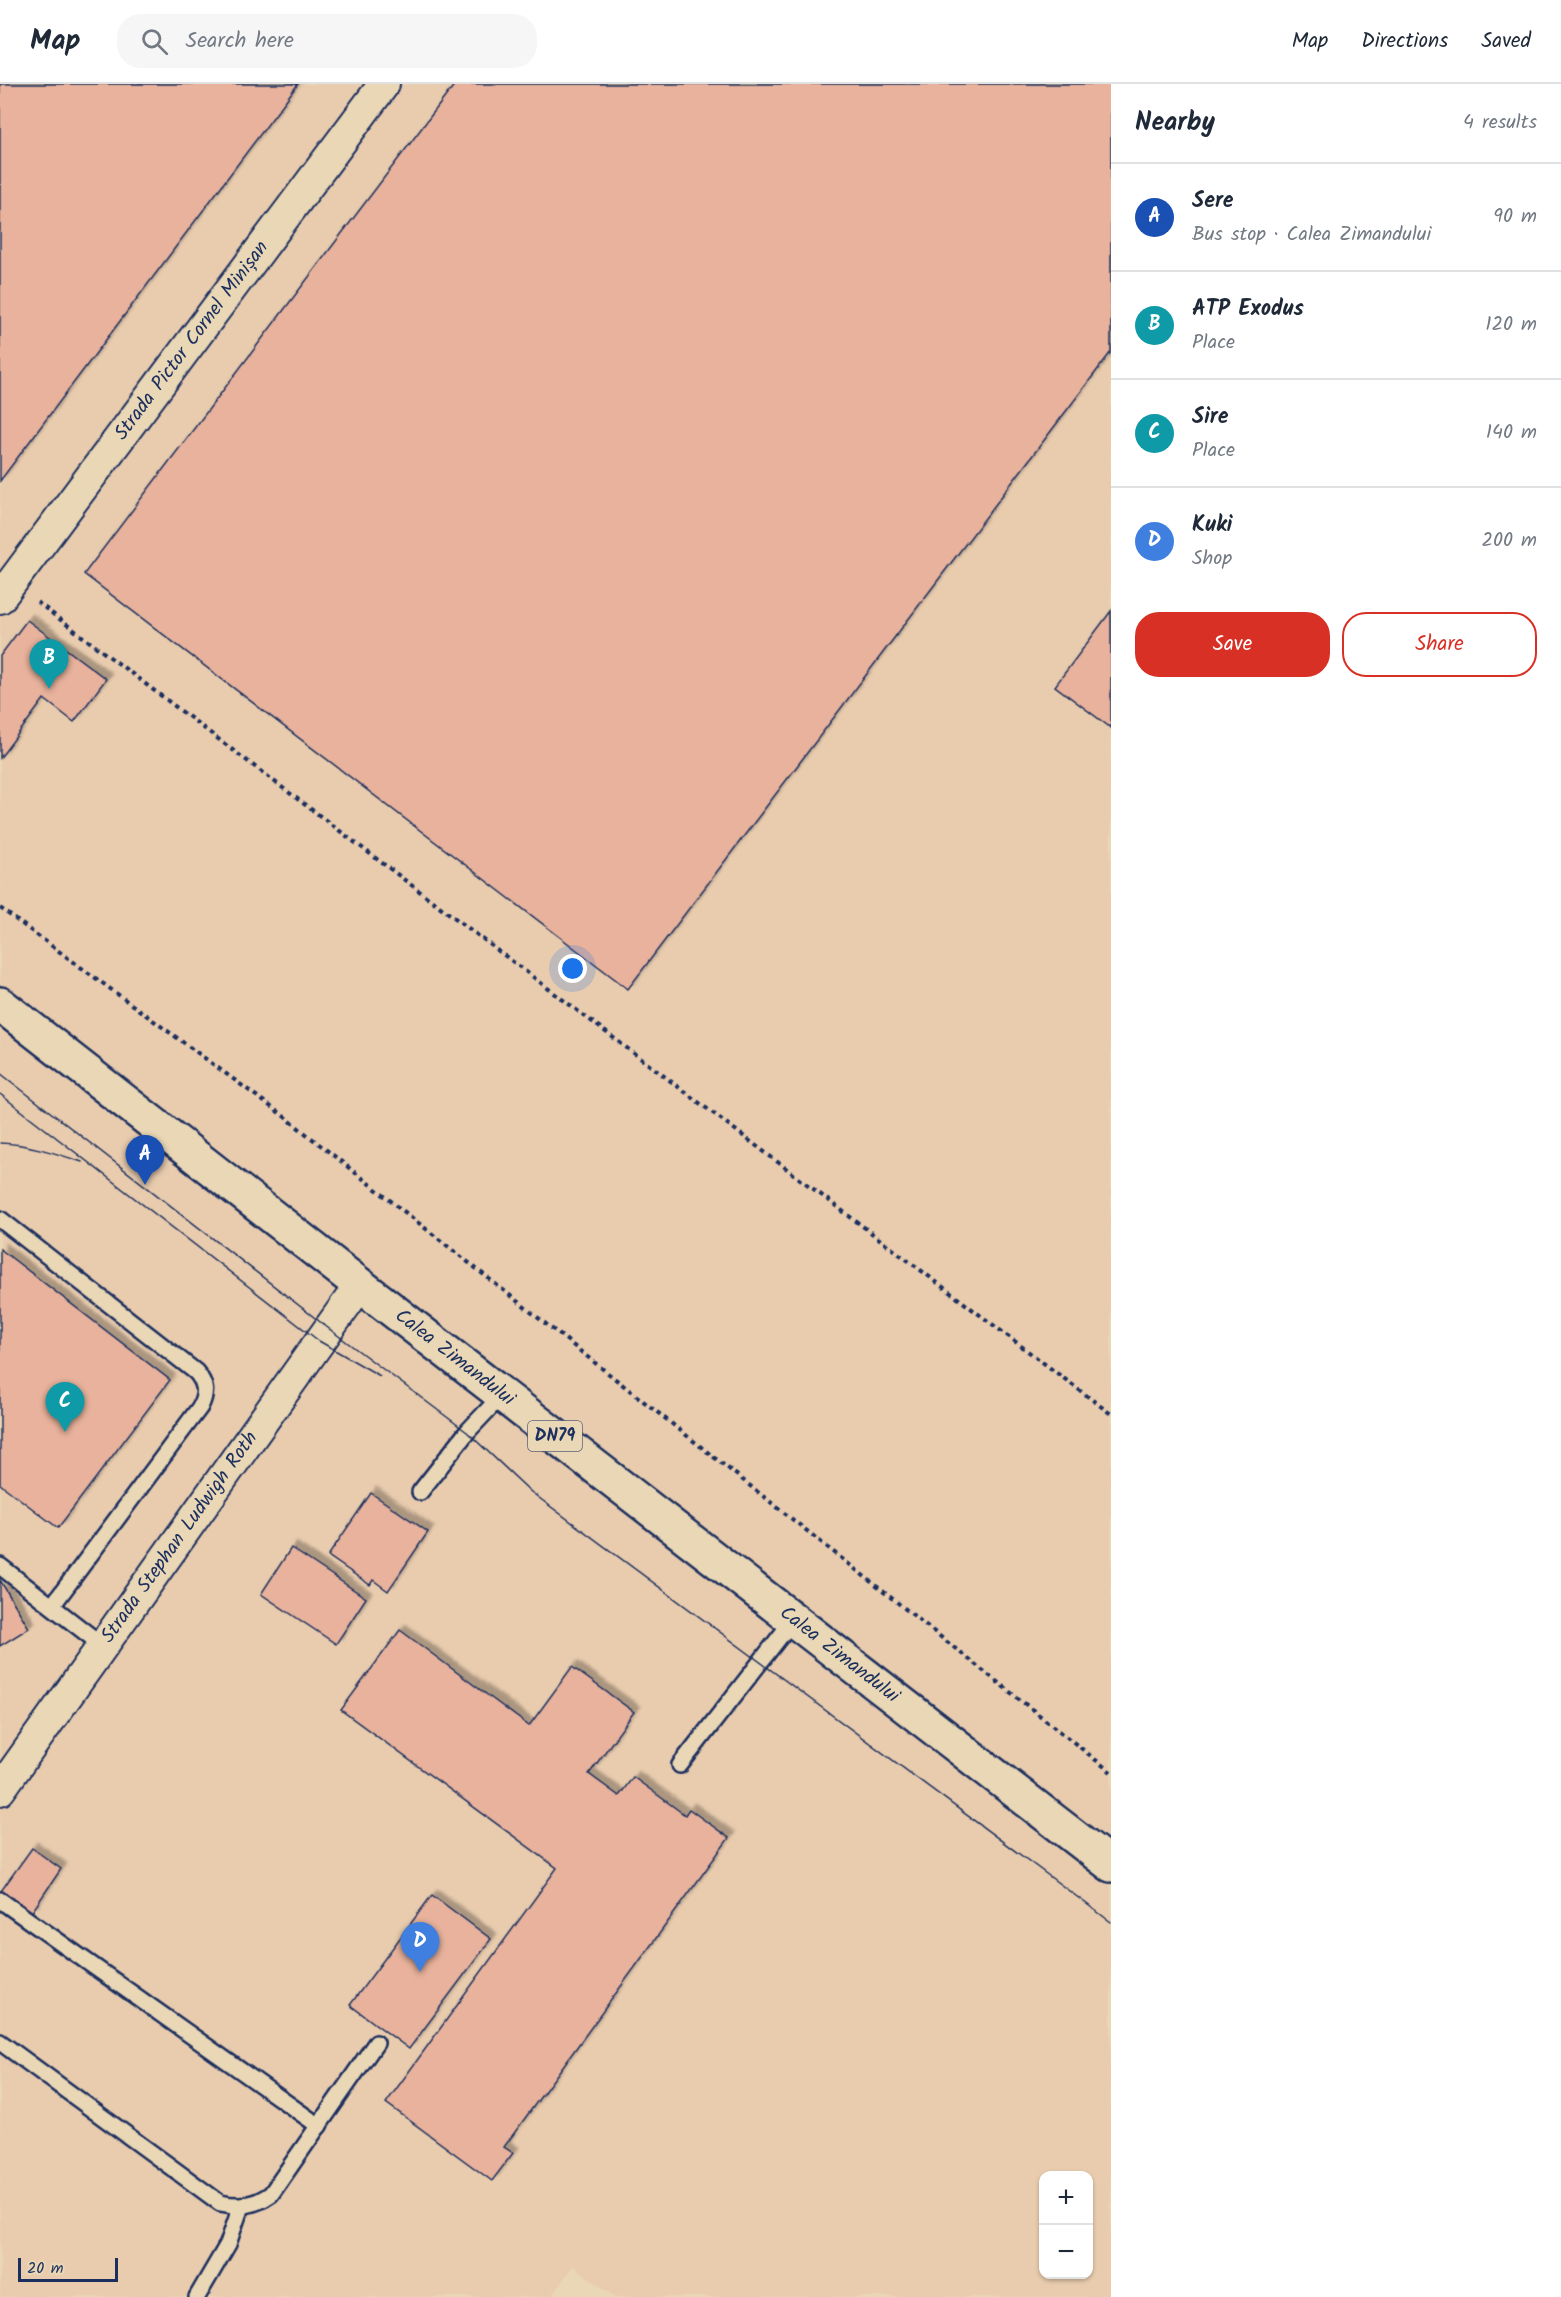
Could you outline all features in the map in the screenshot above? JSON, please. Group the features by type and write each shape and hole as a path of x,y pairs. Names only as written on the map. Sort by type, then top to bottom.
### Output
{"main road":[{"name":"Calea Zimandului","path":"0,1004 1111,1865"}],"street":[{"name":"Strada Pictor Cornel Minișan","path":"4,585 384,84"},
{"name":"Strada Stephan Ludwigh Roth","path":"0,1790 360,1285"}],"lane":[{"path":"0,1219 196,1372 205,1388 205,1398 200,1407 52,1606"},
{"path":"420,1492 467,1432 502,1395"},
{"path":"0,1566 103,1646"},
{"path":"681,1765 793,1620"},
{"path":"0,1900 319,2126"},
{"path":"0,2042 220,2203 241,2206 257,2202 271,2194 376,2043"},
{"path":"197,2297 228,2244 241,2206"}],"path":[{"path":"4,585 1111,1414"},
{"path":"0,908 285,1118 1111,1772"}],"shaded area":[{"path":"0,84 1111,84 1111,2297 615,2297 573,2266 551,2297 0,2297"}],"building":[{"path":"0,84 298,84 0,481"},
{"path":"455,84 1111,84 1111,352 628,989 84,574"},
{"path":"1111,611 1111,728 1055,686"},
{"path":"27,620 106,679 74,722 44,699 0,758 0,656"},
{"path":"0,1249 170,1380 58,1528 0,1484"},
{"path":"371,1493 428,1532 388,1591 373,1580 370,1585 328,1556"},
{"path":"291,1548 366,1598 336,1644 261,1594"},
{"path":"0,1580 29,1628 0,1646"},
{"path":"400,1630 529,1726 572,1667 634,1712 589,1774 619,1796 633,1777 685,1815 689,1809 729,1838 504,2147 513,2153 492,2181 386,2103 557,1868 341,1710"},
{"path":"32,1848 61,1869 32,1912 1,1891"},
{"path":"432,1895 491,1939 409,2049 350,2005"}],"tram line":[{"path":"0,1073 328,1328 467,1432 531,1492 1111,1922"},
{"path":"0,1094 319,1341 380,1376"},
{"path":"0,1143 32,1147 82,1162"}],"place":[{"name":"ATP Exodus","path":"49,689"},
{"name":"Sere","path":"145,1185"},
{"name":"Sire","path":"65,1432"},
{"name":"Kuki","path":"420,1972"}]}
